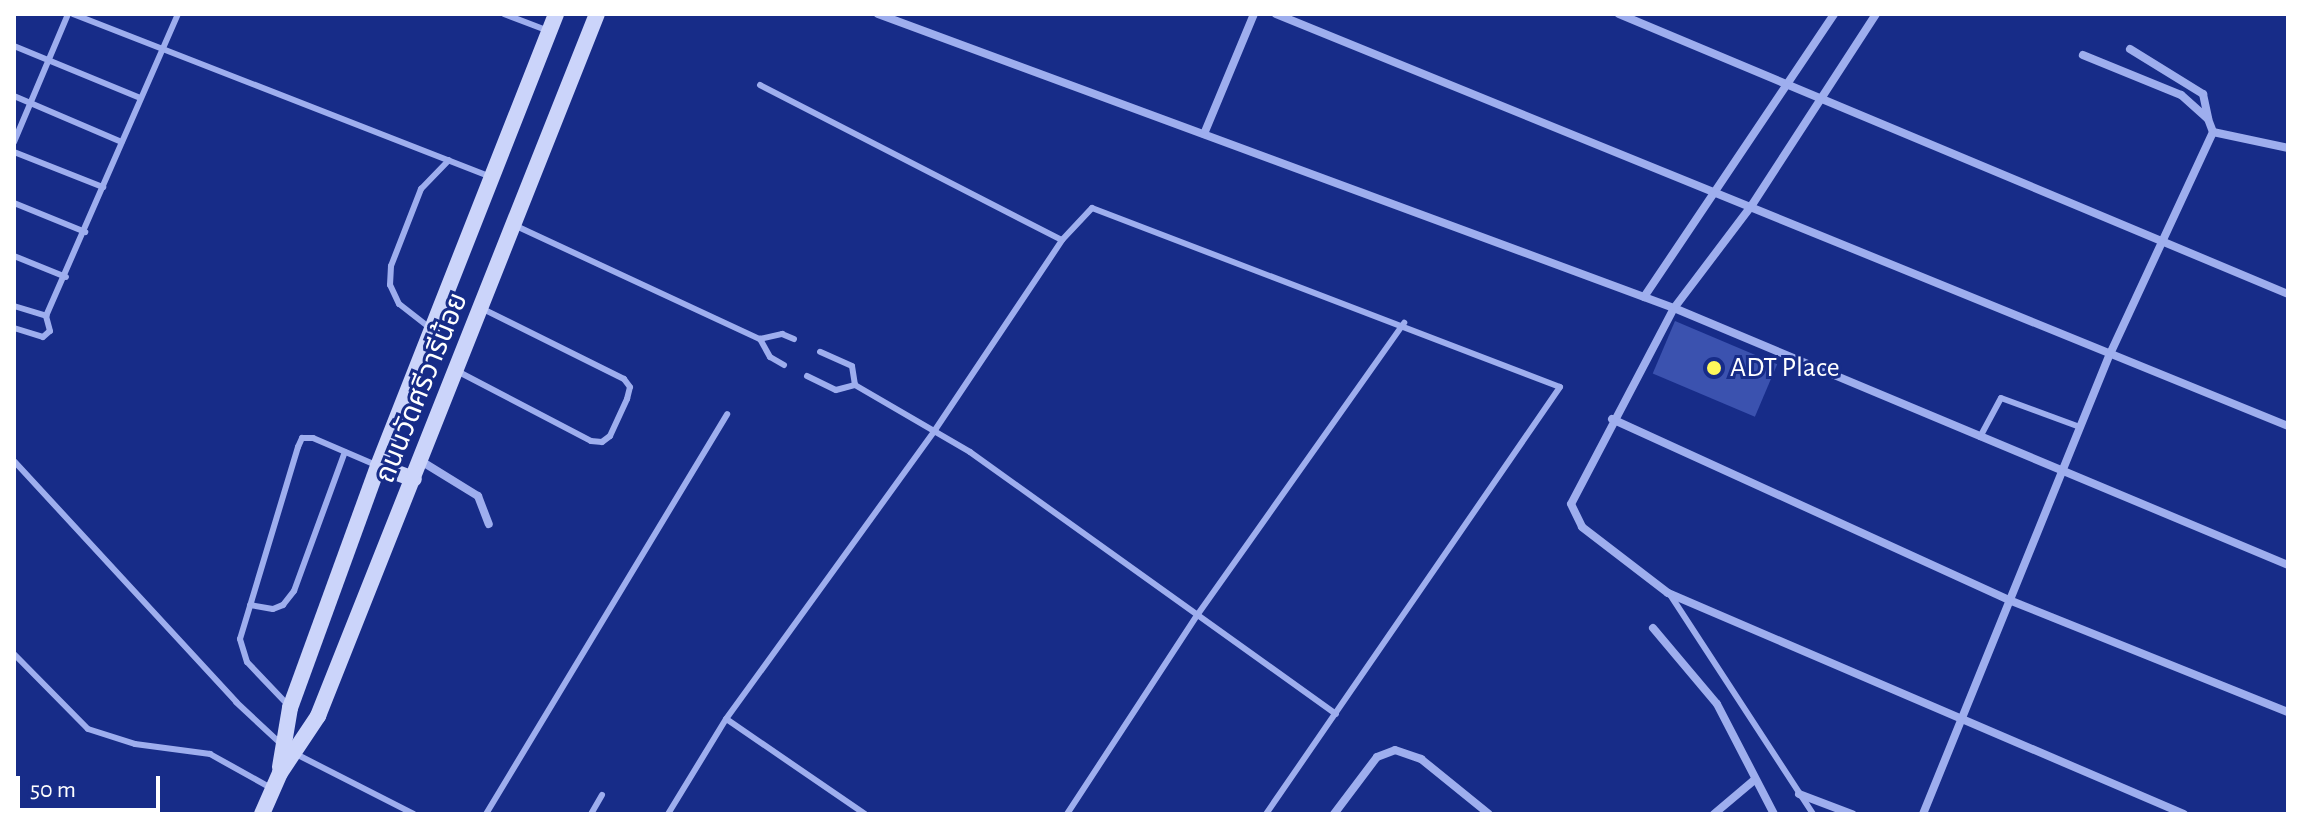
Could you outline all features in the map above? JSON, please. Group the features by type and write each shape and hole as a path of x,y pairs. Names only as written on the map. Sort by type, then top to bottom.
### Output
{"main road":[{"name":"ถนนวัดศรีวารีน้อย","path":"262,814 289,749 290,708 378,466 556,14"},
{"name":"ถนนวัดศรีวารีน้อย","path":"289,749 318,716 597,14"},
{"path":"378,466 414,479"}],"street":[{"path":"878,14 1674,308 2288,565"},
{"path":"1204,134 1254,14"},
{"path":"1276,14 1752,205 2288,426"},
{"path":"1619,14 2288,294"},
{"path":"1644,297 1712,190 1834,14"},
{"path":"1876,14 1752,205 1674,308 1612,419 1571,504 1582,527 1668,593 2184,814"},
{"path":"1923,814 2110,354 2160,240 2213,132 2203,94 2130,49"},
{"path":"2083,55 2181,95 2208,119"},
{"path":"2213,132 2288,148"},
{"path":"1612,419 2009,600 2288,712"},
{"path":"421,461 478,496 489,524"},
{"path":"1653,628 1717,704 1753,781 1774,814"},
{"path":"1334,814 1377,757 1395,750 1421,759 1489,814"},
{"path":"1714,814 1753,781"},
{"path":"1799,794 1852,814"}],"lane":[{"path":"14,142 70,14 492,177"},
{"path":"14,328 43,337 50,331 46,316 66,277 160,48 178,14"},
{"path":"504,14 549,32"},
{"path":"14,46 140,98"},
{"path":"760,85 1062,240"},
{"path":"14,96 122,142"},
{"path":"14,152 103,187"},
{"path":"432,330 399,304 390,285 391,266 421,189 449,160"},
{"path":"14,203 85,232"},
{"path":"668,814 726,719 935,430 1062,240 1092,208 1404,323 1560,387 1266,814"},
{"path":"514,225 760,339 770,357 784,365"},
{"path":"14,256 66,277"},
{"path":"14,306 46,316"},
{"path":"457,371 591,441 602,442 610,436 627,399 630,387 624,379 481,308"},
{"path":"1067,814 1198,614 1404,323"},
{"path":"760,339 782,334 794,339"},
{"path":"820,352 852,366 855,385"},
{"path":"807,376 836,390 855,385 935,430 1336,714"},
{"path":"1980,437 2001,398 2080,427"},
{"path":"486,814 727,414"},
{"path":"290,708 247,662 240,639 302,438 378,466"},
{"path":"250,605 273,609 294,591 345,452"},
{"path":"14,461 236,702 289,749 414,814"},
{"path":"1668,593 1813,814"},
{"path":"14,654 88,729 135,744 210,754 273,789"},
{"path":"726,719 865,814"},
{"path":"591,814 602,795"}],"building":[{"name":"ADT Place","path":"1675,321 1777,364 1755,417 1653,373"}],"place":[{"name":"ADT Place","path":"1714,368"}]}
